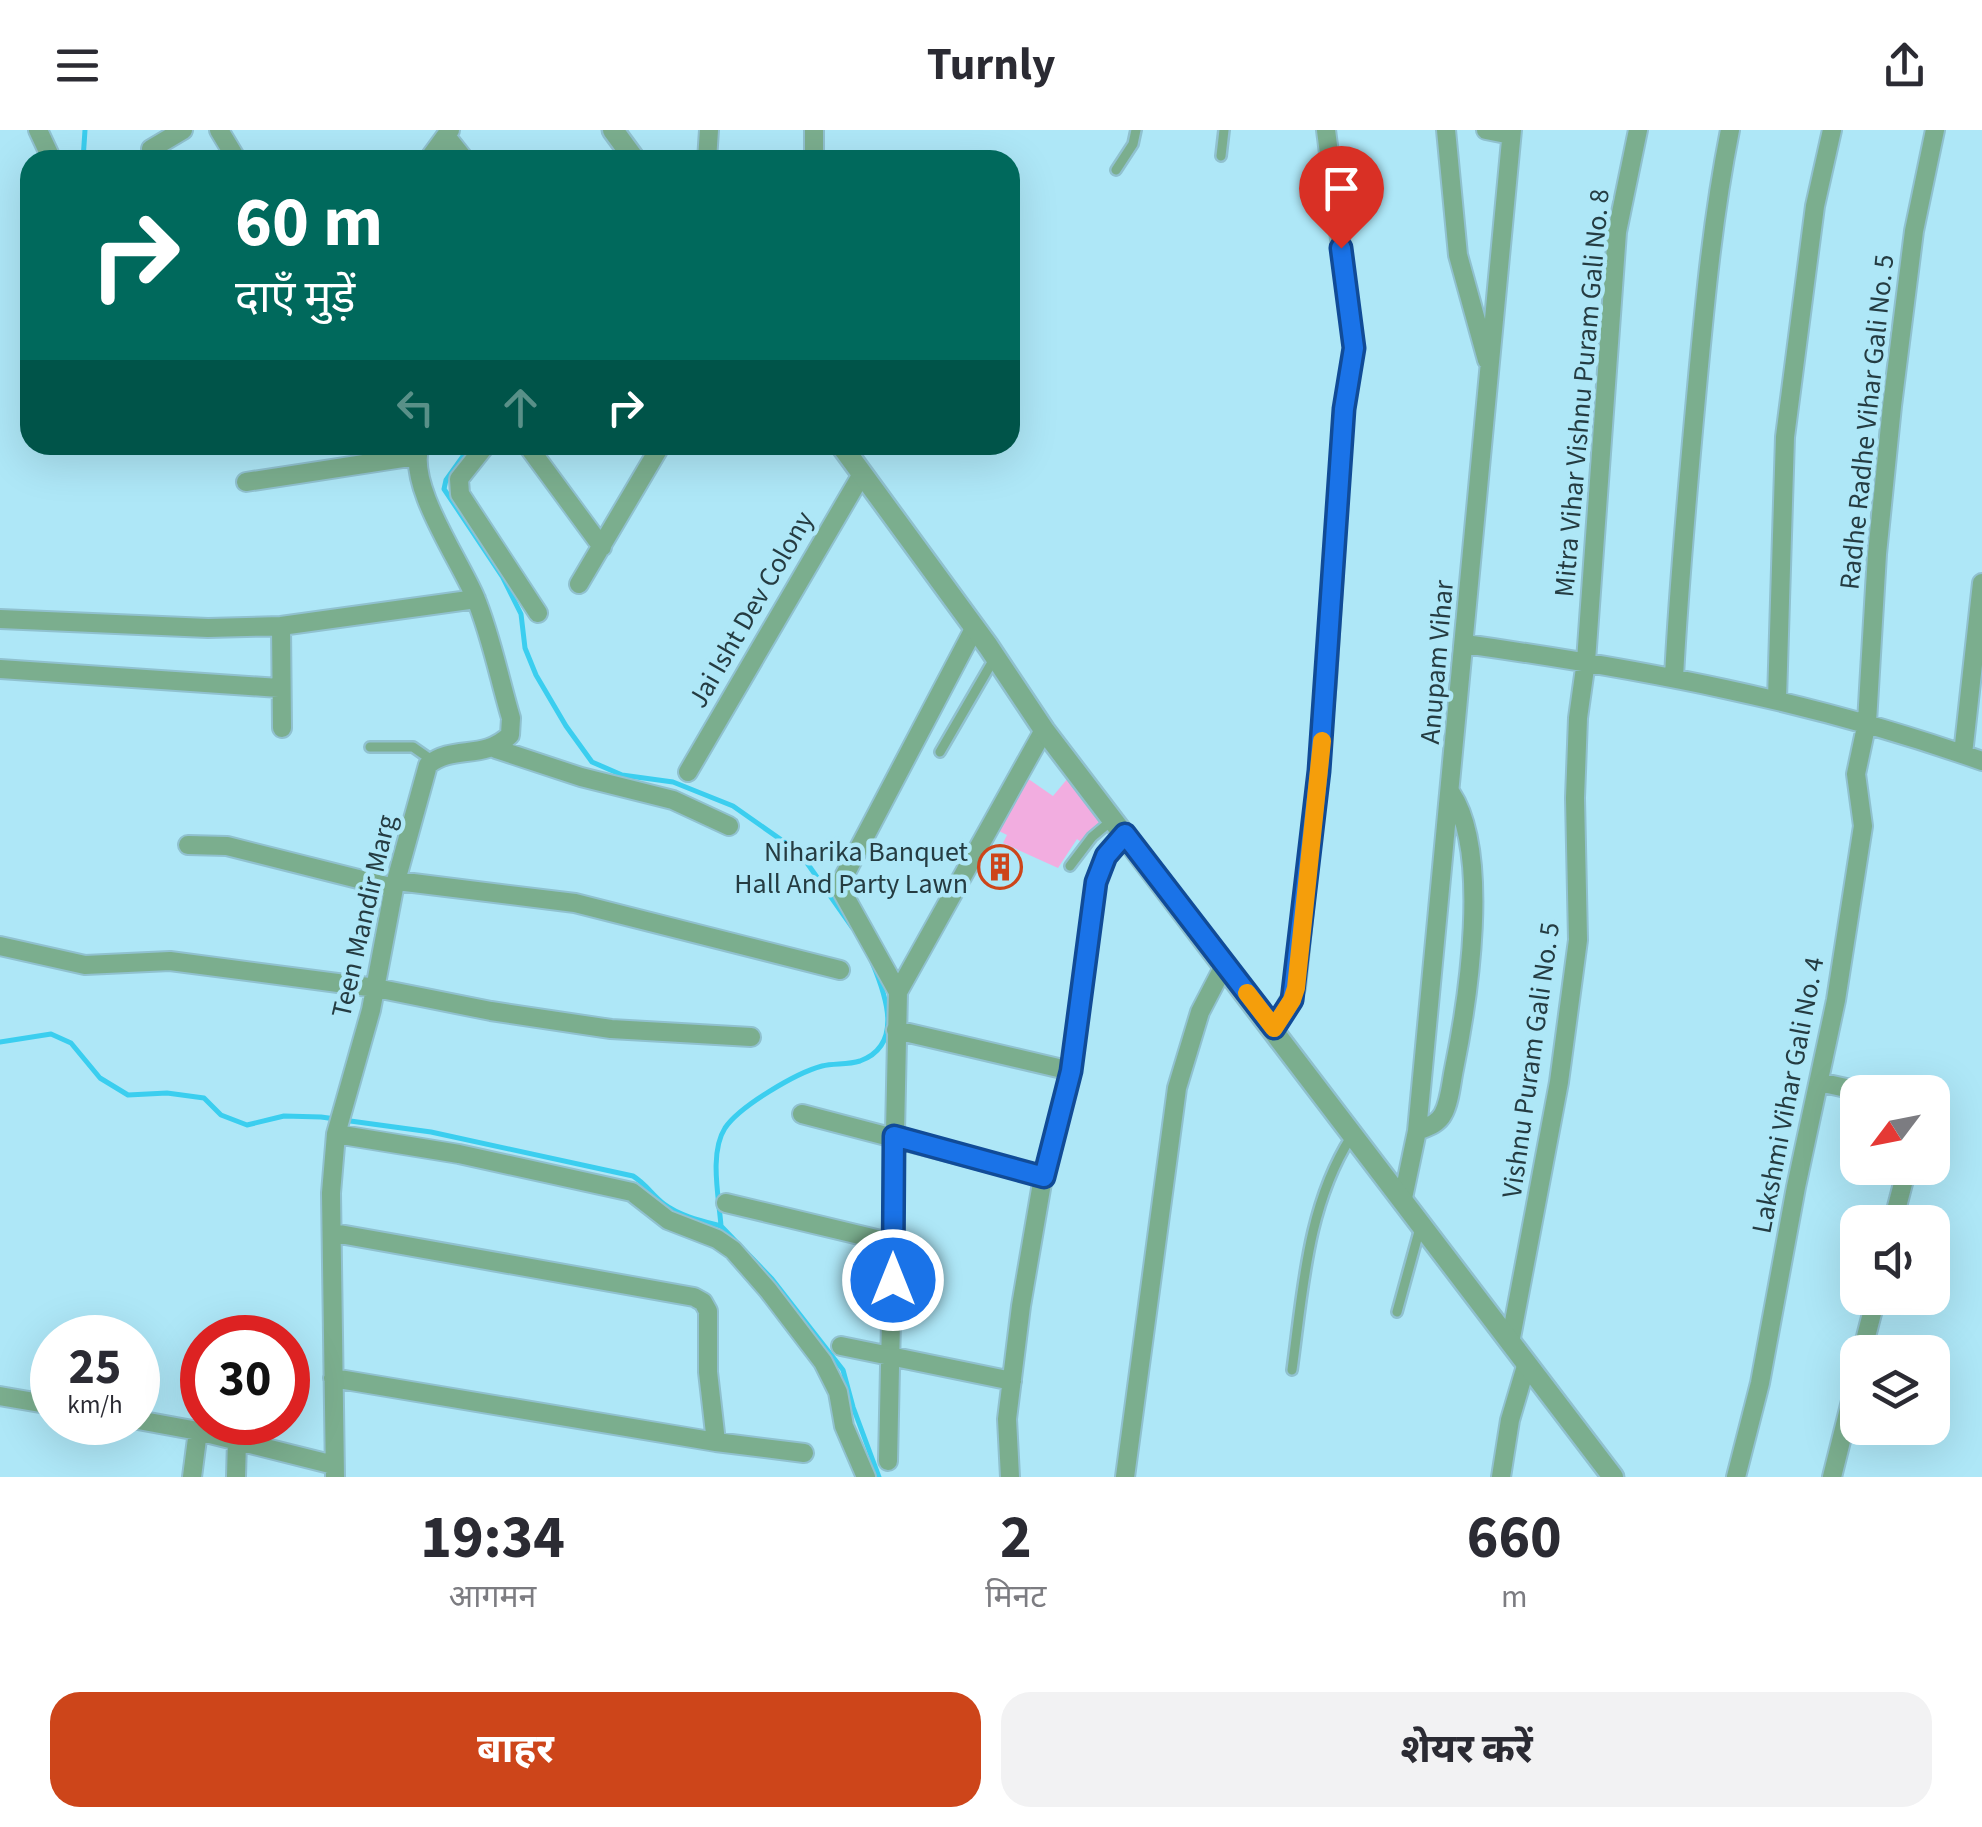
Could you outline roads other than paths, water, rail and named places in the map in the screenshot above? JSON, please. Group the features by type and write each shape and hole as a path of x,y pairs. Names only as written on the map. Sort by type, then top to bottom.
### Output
{"street":[{"path":"151,149 183,130"},
{"path":"612,130 627,150"},
{"path":"1274,1028 1296,988 1327,682 1344,409 1354,348 1326,130"},
{"path":"1446,130 1458,255 1490,370"},
{"path":"1486,130 1512,132"},
{"name":"Mitra Vihar Vishnu Puram Gali No. 8","path":"1586,662 1617,232 1638,130"},
{"path":"1674,676 1680,556 1702,332 1716,201 1730,130"},
{"path":"1777,699 1785,436 1815,206 1832,130"},
{"name":"Radhe Radhe Vihar Gali No. 5","path":"1867,722 1877,554 1892,406 1914,231 1935,130"},
{"name":"Anupam Vihar","path":"1403,1198 1417,1132 1512,132"},
{"path":"246,482 391,455"},
{"path":"419,455 424,491 476,599 511,718 510,736 496,748"},
{"path":"478,455 460,479 460,494 538,614"},
{"path":"534,455 602,547"},
{"path":"579,584 655,455"},
{"path":"848,455 975,627 1044,730 1613,1477"},
{"name":"Jai Isht Dev Colony","path":"688,772 862,474"},
{"path":"1963,754 1982,582"},
{"path":"0,619 208,628 281,626 476,599"},
{"path":"281,626 282,728"},
{"path":"898,992 839,886 975,627"},
{"path":"1465,644 1674,676 1777,699 1867,722 1982,761"},
{"name":"Vishnu Puram Gali No. 5","path":"1510,1343 1560,1082 1578,940 1575,798 1578,718 1586,662"},
{"path":"0,668 280,688"},
{"name":"Lakshmi Vihar Gali No. 4","path":"1736,1477 1760,1384 1836,1000 1862,826 1856,774 1867,722"},
{"path":"888,1461 898,992 1044,730"},
{"path":"433,760 496,748 580,777 673,800 728,826"},
{"name":"Teen Mandir Marg","path":"334,1471 332,1193 339,1126 376,988 396,884 428,765 433,760"},
{"path":"1417,1132 1434,1124 1444,1112 1458,1050 1472,936 1473,883 1465,819 1451,793"},
{"path":"1010,1477 1008,1418 1020,1306 1044,1177 1071,1071 1096,882 1119,827"},
{"path":"188,845 226,846 396,884 575,902 840,970"},
{"path":"0,946 85,965 170,961 376,988 611,1029 751,1037"},
{"path":"1125,1477 1176,1088 1200,1012 1225,964"},
{"path":"896,1030 1071,1071"},
{"path":"1819,1082 1840,1087"},
{"path":"802,1114 1044,1177"},
{"path":"339,1126 632,1192 668,1220 717,1239 733,1250 768,1290 823,1362 838,1392 844,1426 866,1477"},
{"path":"726,1203 893,1243"},
{"path":"334,1233 675,1293 703,1302 708,1311 708,1372 716,1442"},
{"path":"841,1346 1012,1381"},
{"path":"1500,1477 1510,1420 1526,1366"},
{"path":"333,1378 804,1453"},
{"path":"0,1396 30,1401"},
{"path":"192,1477 202,1445"},
{"path":"236,1477 237,1445"},
{"path":"253,1445 334,1471"},
{"path":"1832,1477 1840,1445"}],"lane":[{"path":"1116,170 1133,144 1136,130"},
{"path":"1221,156 1224,130"},
{"path":"940,752 996,657"},
{"path":"370,748 413,747 433,760"},
{"path":"1070,866 1092,837 1119,827"},
{"path":"1292,1370 1318,1205 1334,1162 1353,1133"},
{"path":"1397,1312 1422,1224"}],"waterway":[{"path":"84,150 85,130"},
{"path":"464,455 444,489 502,576 521,614 525,648 536,675 592,762 622,775 673,782 733,806 800,853 852,927"},
{"path":"872,962 888,1018 887,1031 874,1054 798,1076 743,1110 720,1138 716,1176 721,1226 772,1279 843,1370 879,1477"},
{"path":"0,1042 51,1034 71,1043 100,1078 128,1095 167,1093 204,1098 221,1115 247,1125 284,1116 321,1117 431,1132 633,1176 670,1208 721,1226"}],"place":[{"name":"Niharika Banquet Hall And Party Lawn","path":"1000,867"}]}
